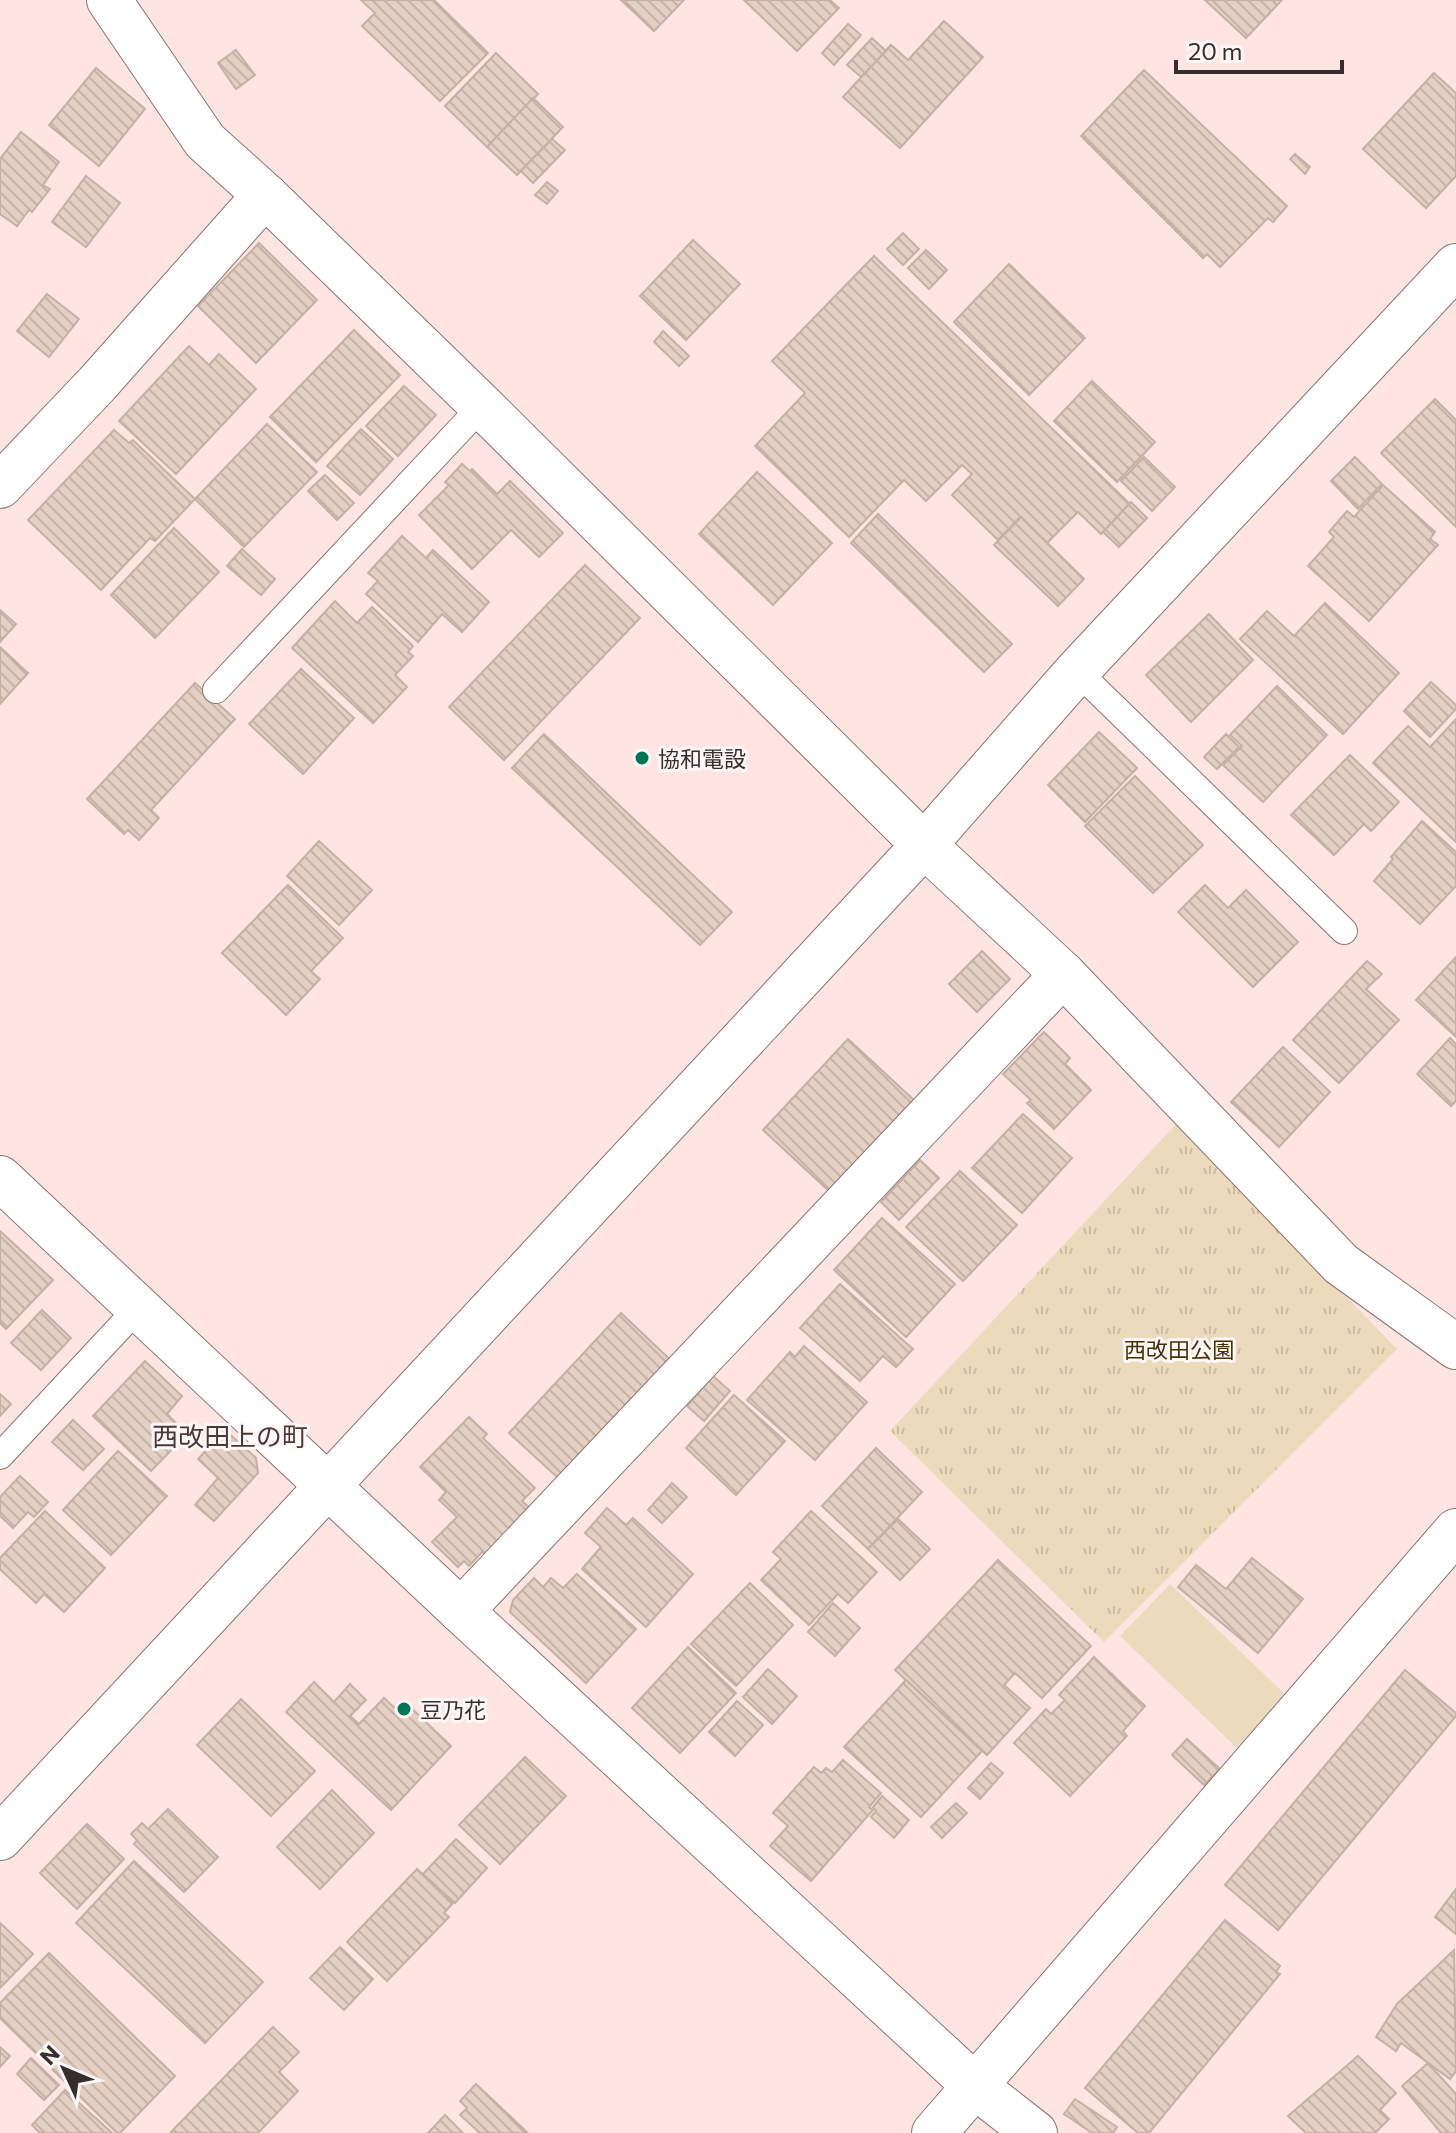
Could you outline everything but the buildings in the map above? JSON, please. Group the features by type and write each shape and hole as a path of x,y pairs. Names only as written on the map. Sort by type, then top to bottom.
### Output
{"street":[{"path":"109,0 205,141 265,195 482,406 924,845 1063,974 1341,1264 1456,1347"},
{"path":"0,486 97,384 265,195"},
{"path":"0,1838 326,1484 924,845 1077,671 1456,266"},
{"path":"461,1611 1063,974"},
{"path":"0,1178 461,1611 976,2087 1035,2133"},
{"path":"934,2133 1456,1531"}],"lane":[{"path":"216,690 482,406"},
{"path":"1077,671 1344,931"},
{"path":"0,1456 137,1309"}],"green space":[{"name":"西改田公園","path":"1177,1123 1397,1349 1104,1642 890,1431"},
{"path":"1170,1584 1287,1696 1237,1748 1120,1636"}],"place":[{"name":"協和電設","path":"642,758"},
{"name":"豆乃花","path":"404,1709"}],"district":[{"name":"西改田上の町","path":"230,1435"}]}
